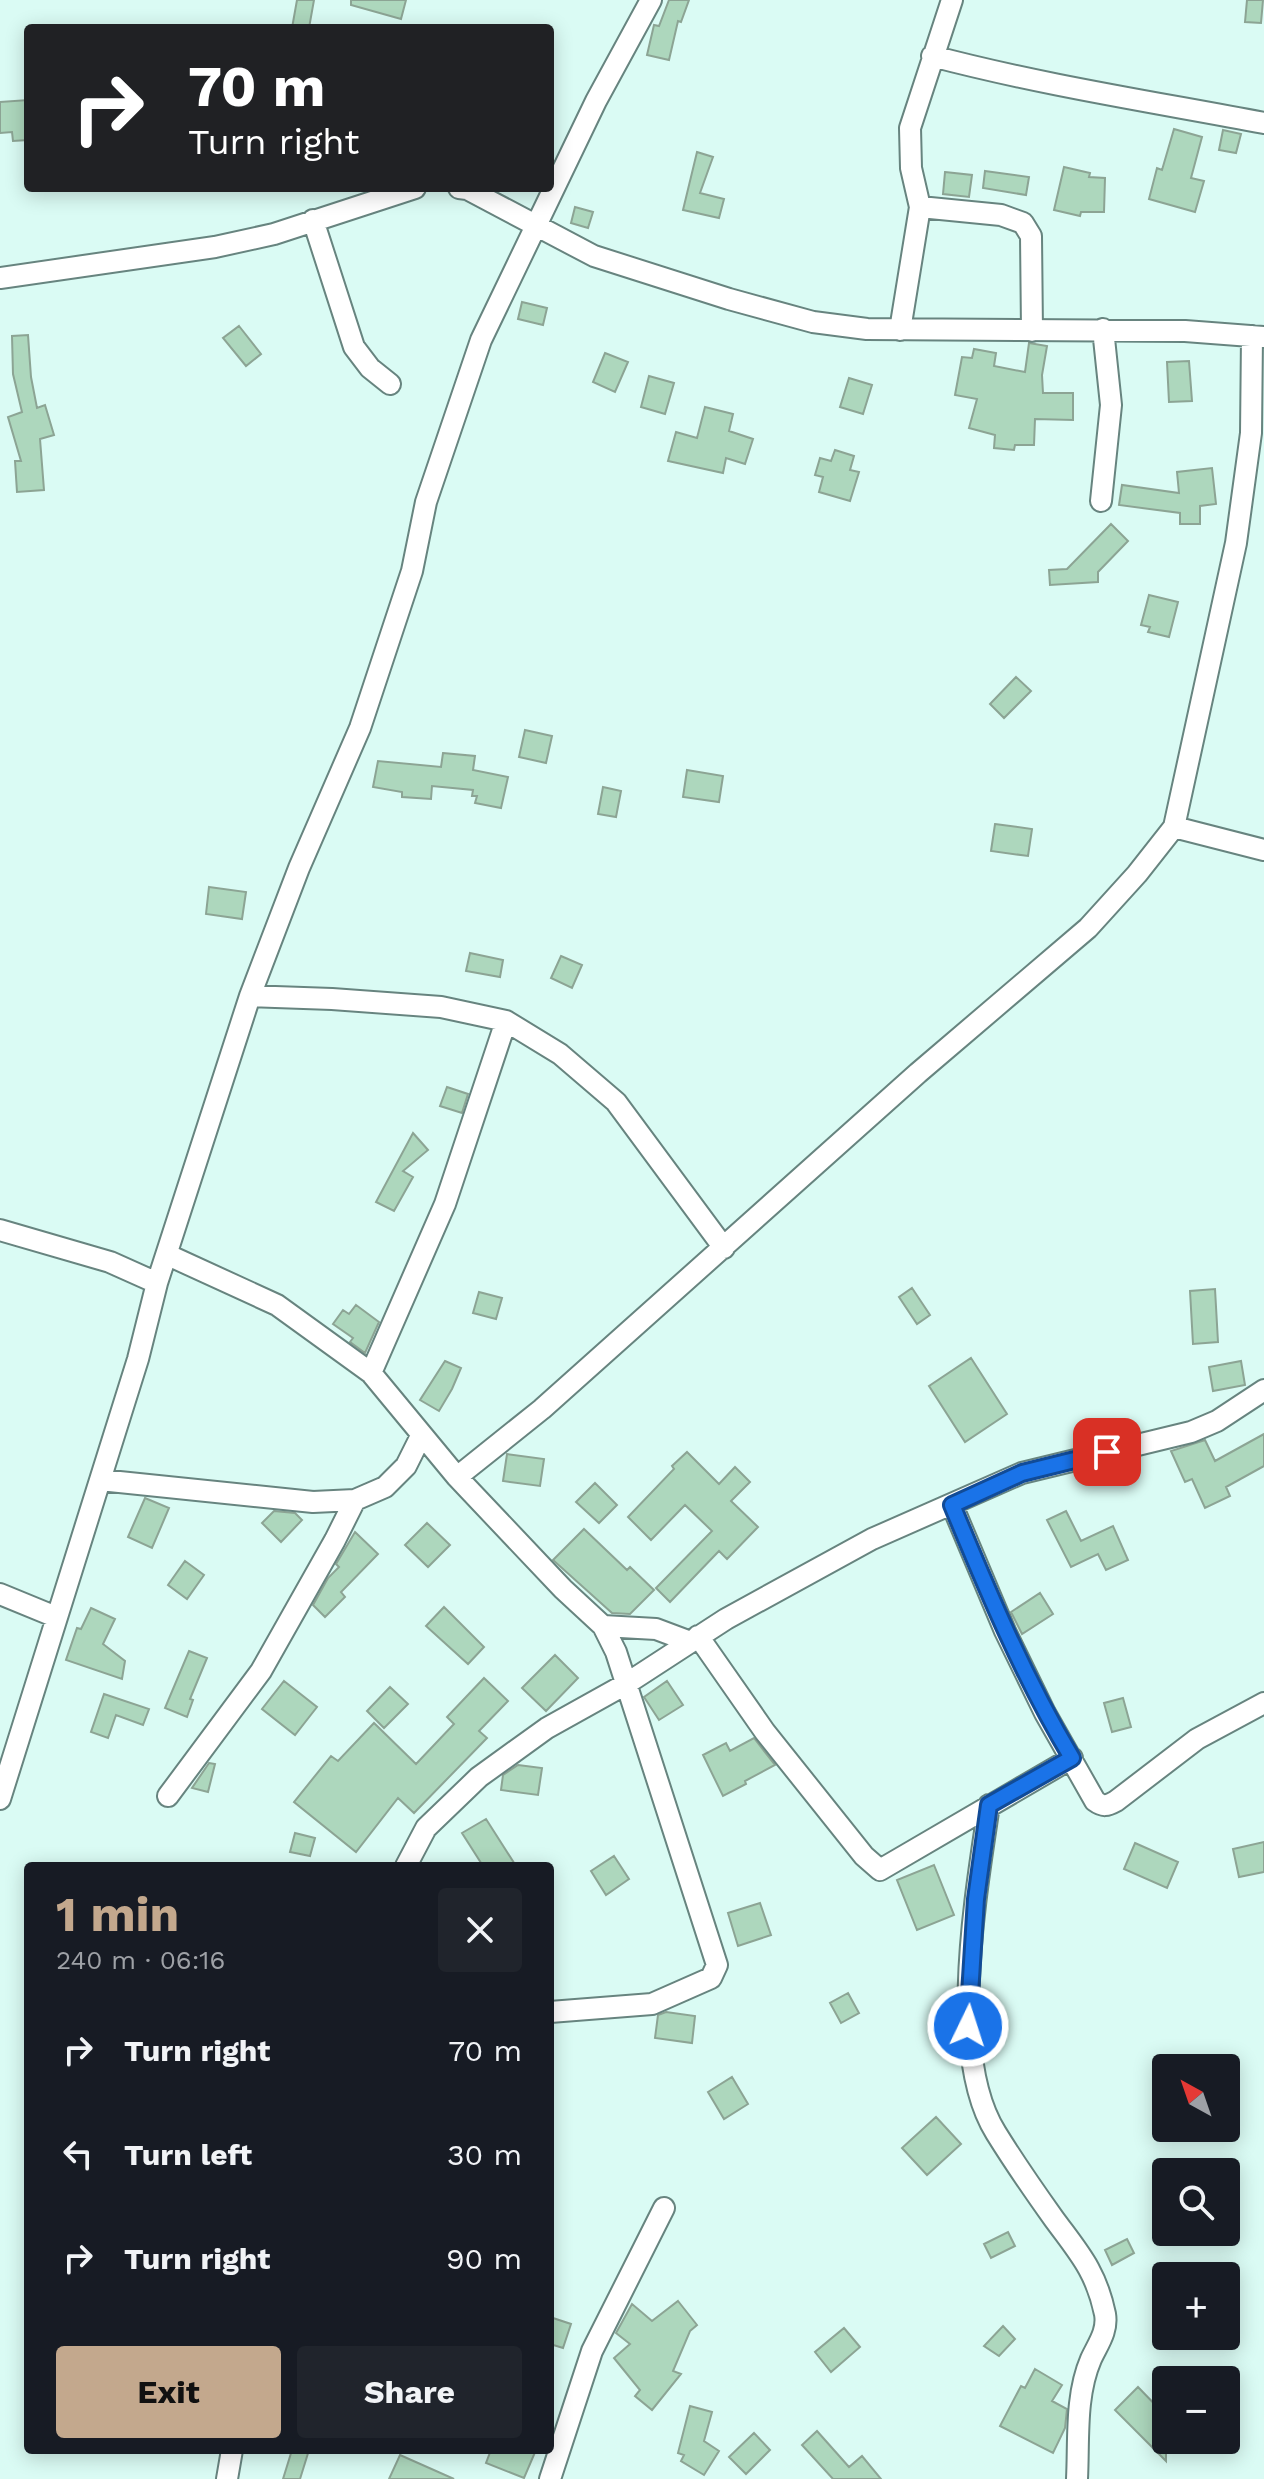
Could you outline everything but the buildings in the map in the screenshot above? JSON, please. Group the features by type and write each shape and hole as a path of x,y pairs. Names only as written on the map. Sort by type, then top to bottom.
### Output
{"street":[{"path":"900,330 920,207 911,168 910,128 952,0"},
{"path":"554,187 646,2"},
{"path":"932,56 1086,92 1264,123"},
{"path":"0,278 215,247 274,234 402,192"},
{"path":"457,1477 542,1409 918,1073 1088,928 1174,827 1236,543 1251,433 1258,336 1103,329 900,330 813,322 594,256 473,192"},
{"path":"0,1799 138,1359 157,1283 250,996 299,868 360,728 412,571 426,502 481,340 552,192"},
{"path":"920,207 1001,215 1023,223 1031,236 1032,331"},
{"path":"313,220 354,347 370,368 390,384"},
{"path":"1101,501 1111,405 1103,329"},
{"path":"1174,827 1264,850"},
{"path":"250,996 441,1007 506,1021 560,1054 616,1102 724,1248"},
{"path":"371,1373 445,1204 506,1021"},
{"path":"0,1230 110,1262 157,1283"},
{"path":"168,1255 277,1305 371,1373 457,1477 563,1589 603,1626 616,1652 717,1965 711,1978 652,2004 554,2012"},
{"path":"408,1862 426,1828 479,1777 547,1728 626,1684 693,1639 872,1539 1022,1473 1191,1432 1217,1421 1264,1390"},
{"path":"100,1480 313,1502 355,1500 385,1487 406,1466 421,1436"},
{"path":"168,1796 261,1671 355,1500"},
{"path":"952,1505 1005,1631 1045,1713 1095,1801 1107,1806 1197,1739 1264,1703"},
{"path":"0,1594 56,1617"},
{"path":"603,1626 656,1629 693,1639 875,1867 884,1869 1072,1758"},
{"path":"989,1805 976,1899 968,2026 974,2077 994,2130 1089,2265 1099,2290 1106,2318 1102,2339 1090,2362 1078,2412 1077,2479"},
{"path":"550,2479 592,2351 664,2208"},
{"path":"227,2479 231,2454"}],"route":[{"path":"968,2026 976,1899 989,1805 1072,1758 1045,1713 1005,1631 952,1505 1022,1473 1107,1452"}]}
